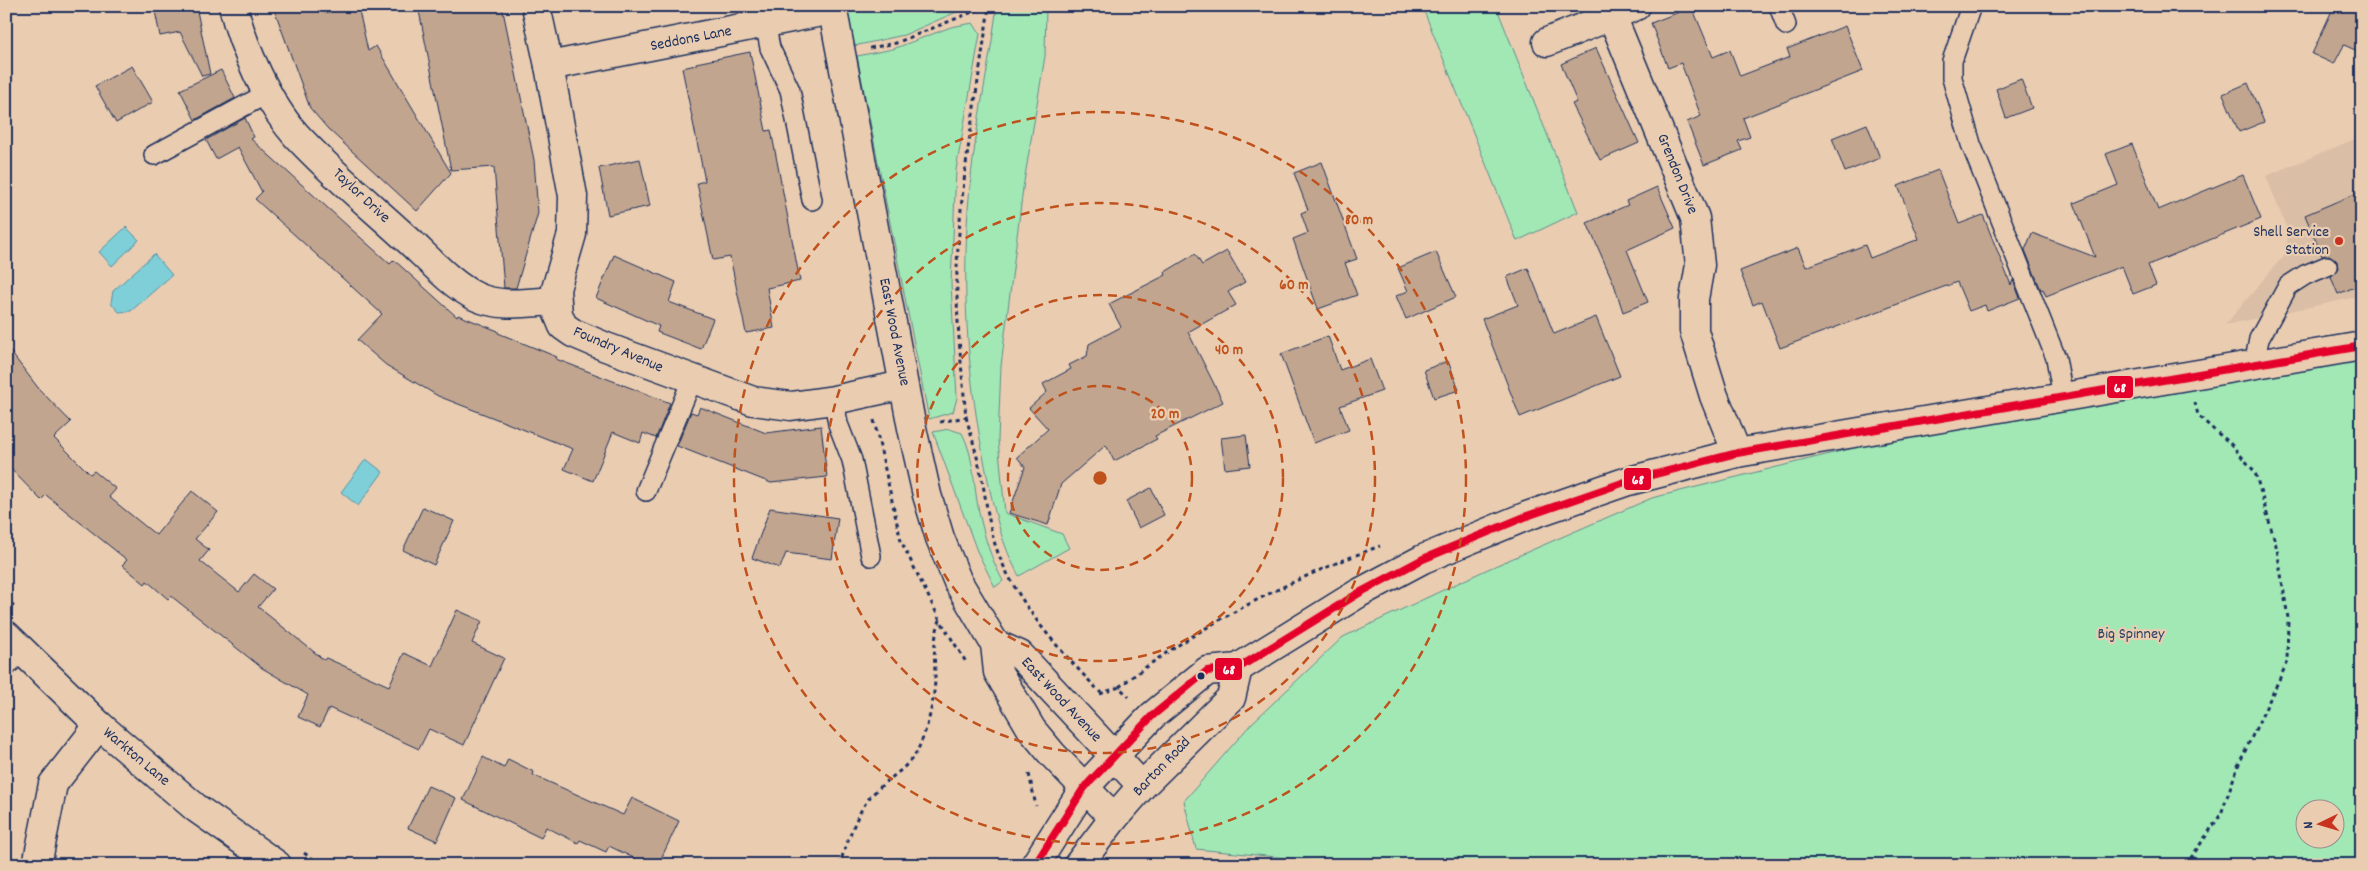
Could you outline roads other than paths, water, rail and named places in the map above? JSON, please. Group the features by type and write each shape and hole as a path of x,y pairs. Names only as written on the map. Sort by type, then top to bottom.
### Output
{"street":[{"name":"Taylor Drive","path":"233,6 245,42 268,93 278,111 296,134 456,284 476,297 488,301 520,303 556,301"},
{"name":"Foundry Avenue","path":"536,6 569,170 574,214 572,234 559,273 556,301 558,314 563,326 573,334 692,380 753,401 791,406 834,400 904,385"},
{"name":"Seddons Lane","path":"549,66 764,15 832,8"},
{"name":"East Wood Avenue","path":"832,8 904,385 927,495 940,538 958,582 995,644 998,672 1032,730 1114,818"},
{"name":"Grendon Drive","path":"1548,42 1624,11 1695,218 1700,265 1694,299 1694,331 1714,396 1737,453"},
{"path":"1035,865 1084,788 1152,716 1207,671 1238,668 1359,593 1423,559 1527,516 1625,482 1737,453 2362,346"},
{"name":"East Wood Avenue","path":"995,644 1020,655 1142,786"},
{"name":"Warkton Lane","path":"11,651 196,808 277,865"},
{"name":"Barton Road","path":"1078,865 1114,818 1142,786 1231,698 1238,668"},
{"path":"37,865 53,784 99,725"}],"lane":[{"path":"1779,6 1786,25"},
{"path":"1971,6 1952,61 1952,78 1971,144 2056,358 2063,398"},
{"path":"764,15 770,48 790,90 812,200"},
{"path":"154,155 268,93"},
{"path":"2254,365 2259,339 2288,286 2305,275 2326,266"},
{"path":"646,491 692,380"},
{"path":"834,400 838,424 852,460 871,556"}],"water":[{"path":"126,227 139,240 112,266 99,252"},
{"path":"154,254 172,275 131,311 119,312 111,303 113,291"},
{"path":"366,459 383,472 358,506 341,492"}],"place":[{"name":"Shell Service Station","path":"2339,241"}],"park label":[{"name":"Big Spinney","path":"2131,634"}]}
